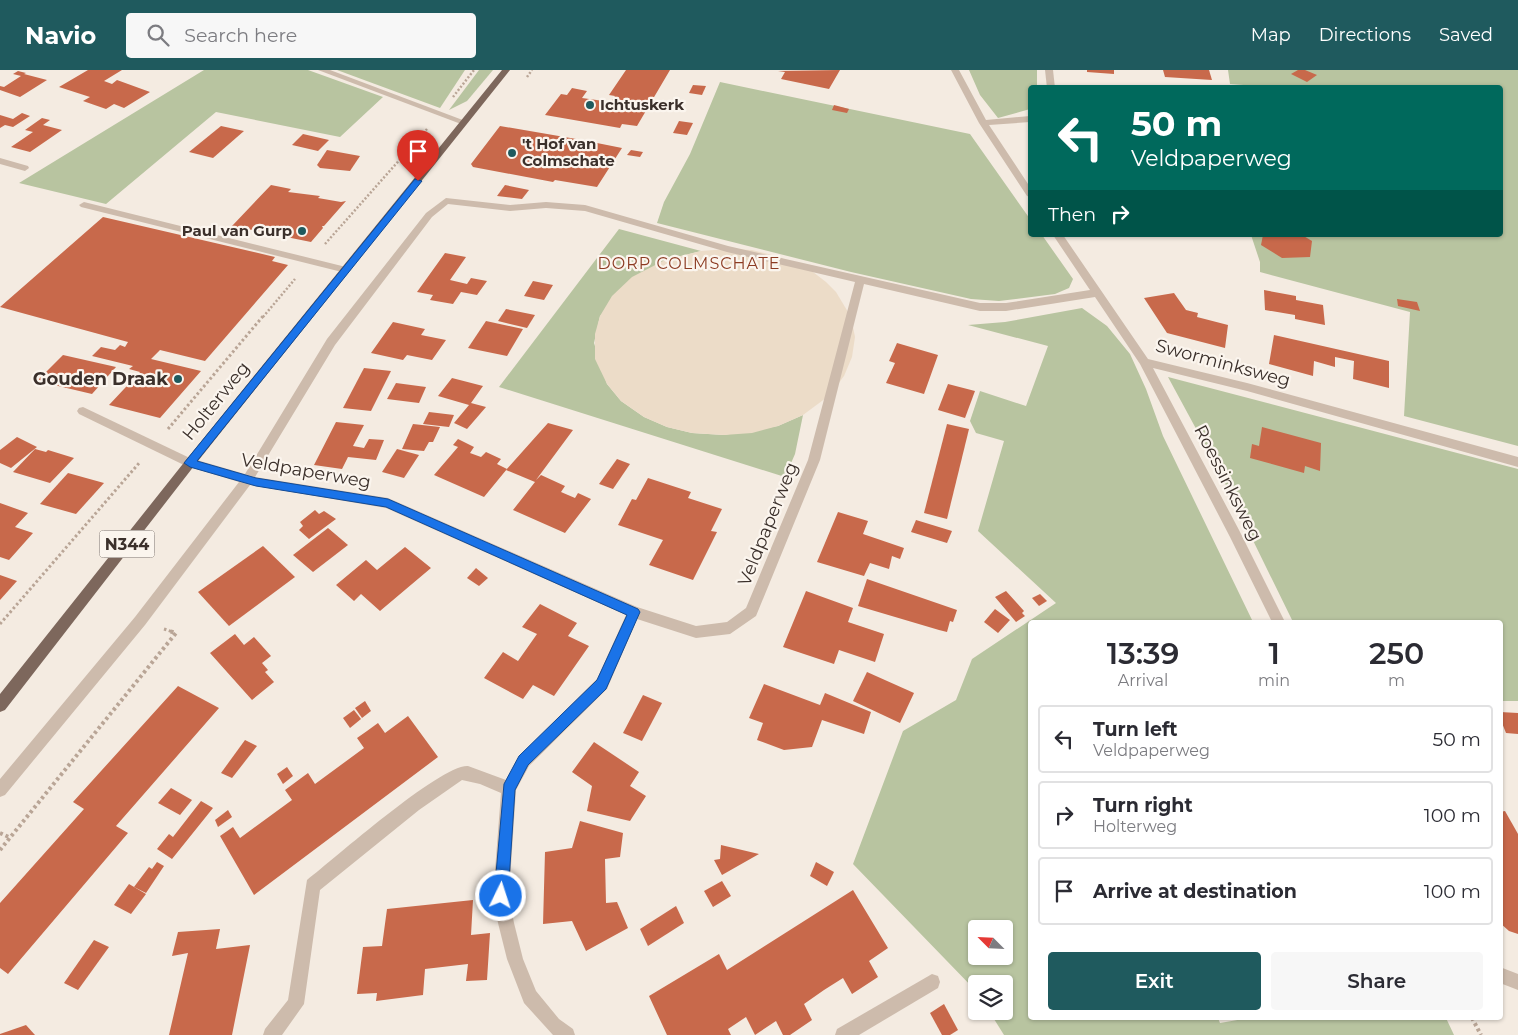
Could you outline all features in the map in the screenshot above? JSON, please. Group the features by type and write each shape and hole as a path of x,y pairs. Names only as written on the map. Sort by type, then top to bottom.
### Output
{"main road":[{"name":"Holterweg","path":"0,705 190,463 506,70"}],"street":[{"path":"322,70 464,122"},
{"path":"955,70 983,123 1028,191"},
{"path":"1049,70 1051,85"},
{"path":"983,123 1028,119"},
{"path":"0,161 25,168"},
{"path":"0,790 184,566 248,479 331,342 429,215 446,201 510,208 565,205 635,220 727,249 980,307 1006,307 1096,292"},
{"path":"84,205 346,270"},
{"name":"Sworminksweg","path":"1059,237 1144,362 1256,390 1518,462"},
{"name":"Veldpaperweg","path":"83,411 190,463 214,472 388,503 634,612 696,632 730,628 751,612 814,460 860,281"},
{"name":"Roessinksweg","path":"1144,362 1212,490 1277,620"},
{"path":"567,1035 553,1025 530,997 515,959 506,923 501,896 509,789 524,760 602,684 634,612"},
{"path":"271,1035 296,1004 313,886 434,789 460,773 509,789"},
{"path":"1503,976 1518,982"},
{"path":"844,1035 932,982"}],"path":[{"name":"Holterweg","path":"0,624 311,260 441,113 474,70"},
{"path":"0,833 11,838"},
{"path":"1473,1020 1481,1035"}],"green space":[{"path":"204,70 308,70 383,97 340,137 216,112 106,204 19,183"},
{"path":"337,70 465,70 440,108"},
{"path":"479,70 493,70 467,101 449,110"},
{"path":"969,70 1037,70 1037,85 1028,85 1028,110 998,118 980,95"},
{"path":"1228,70 1518,70 1518,446 1404,416 1410,312 1260,272 1260,262 1252,237 1503,237 1503,85 1230,84"},
{"path":"720,82 970,134 1028,216 1028,237 1043,237 1073,279 1069,288 1055,294 999,301 971,299 851,272 657,223 664,202 690,154"},
{"path":"619,229 701,251 665,260 600,316 594,343 607,384 621,401 644,417 667,427 692,433 724,435 778,426 803,415 795,454 785,477 499,387"},
{"path":"1082,308 1107,326 1130,354 1146,389 1163,436 1252,620 1030,620 1056,603 978,531 1004,441 976,433 970,421 980,391 1026,406 1048,346 968,325 1005,322"},
{"path":"1168,377 1518,469 1518,701 1503,701 1503,620 1292,620 1220,473"},
{"path":"1028,622 1028,1020 1219,1020 1220,1023 1237,1020 1447,1020 1454,1035 1004,1035 995,1020 1013,1020 1013,975 968,975 968,983 853,864 903,731 956,700 972,659"}],"shaded area":[{"path":"752,250 777,256 813,272 826,282 836,292 851,317 855,337 852,357 844,376 830,395 803,415 778,426 752,433 724,435 692,433 667,427 644,417 621,401 607,384 595,359 595,334 600,316 612,296 632,277 665,260 701,251"}],"building":[{"path":"88,70 122,70 104,81 112,84 117,80 150,92 124,108 114,104 106,109 83,101 90,97 59,87"},
{"path":"626,70 670,70 637,126 622,124 620,128 545,115 561,94 567,95 572,88 587,91 582,98 611,102 615,96 609,95"},
{"path":"840,70 829,89 781,79 785,72 778,71"},
{"path":"1087,70 1114,70 1114,74 1087,72"},
{"path":"1163,70 1209,70 1212,80 1165,77"},
{"path":"1298,70 1305,70 1317,75 1307,82 1291,74"},
{"path":"18,71 47,80 20,97 0,90 0,86 4,87 21,76 13,74"},
{"path":"693,85 706,86 702,95 689,93"},
{"path":"834,105 849,109 847,113 832,110"},
{"path":"22,113 30,116 13,127 5,125 0,128 0,115 13,119"},
{"path":"42,118 50,120 43,125 62,130 30,152 11,147 33,132 25,130"},
{"path":"679,121 693,123 687,135 673,133"},
{"path":"221,126 244,131 213,158 189,152"},
{"path":"500,126 622,148 597,187 555,180 553,182 473,167 471,164"},
{"path":"303,134 329,140 318,151 292,145"},
{"path":"327,150 360,156 350,171 320,168 317,165"},
{"path":"631,150 643,152 640,157 627,155"},
{"path":"271,185 291,189 288,192 320,196 318,198 341,202 346,201 322,226 323,228 311,242 232,226"},
{"path":"505,185 529,190 522,199 497,196"},
{"path":"103,217 275,257 272,261 288,265 205,361 160,350 151,359 201,371 160,418 109,405 140,372 129,369 133,366 92,356 101,347 115,350 120,345 125,347 128,342 0,307"},
{"path":"1263,237 1305,237 1312,241 1310,257 1282,258 1261,245"},
{"path":"445,253 466,257 450,280 467,284 471,278 487,281 477,295 461,292 453,304 430,300 433,295 417,292"},
{"path":"533,281 553,285 544,300 524,296"},
{"path":"1264,290 1296,296 1296,300 1323,305 1325,325 1295,319 1295,315 1265,310"},
{"path":"1174,293 1186,310 1198,313 1197,317 1228,325 1225,348 1167,333 1144,298"},
{"path":"1397,299 1417,302 1420,311 1398,306"},
{"path":"506,309 535,315 527,328 498,321"},
{"path":"486,321 523,329 507,356 468,348"},
{"path":"393,322 425,329 421,335 446,340 432,360 407,355 403,360 371,353"},
{"path":"1274,335 1389,361 1389,388 1353,379 1354,361 1335,357 1335,367 1314,361 1313,376 1269,364"},
{"path":"897,343 938,355 924,394 886,383 895,363 889,361"},
{"path":"63,355 116,367 92,394 37,381"},
{"path":"364,368 391,371 371,411 343,408"},
{"path":"452,378 483,386 471,403 486,407 467,429 454,423 469,405 438,396"},
{"path":"396,383 426,387 419,403 387,399"},
{"path":"948,384 975,391 965,418 938,410"},
{"path":"429,412 454,415 449,427 423,424"},
{"path":"336,422 364,425 353,446 364,448 369,439 384,440 376,460 348,457 342,469 314,465"},
{"path":"548,423 573,430 536,480 541,475 565,486 561,492 575,498 578,493 591,499 565,533 513,510 535,482 506,470"},
{"path":"413,424 440,427 433,442 429,442 424,451 402,449"},
{"path":"947,424 969,429 947,519 924,513"},
{"path":"1262,427 1321,443 1320,471 1305,466 1304,473 1250,458 1252,444 1259,446"},
{"path":"17,437 37,447 11,468 0,463 0,450"},
{"path":"458,439 474,447 470,453 481,457 486,452 501,459 497,464 507,469 484,497 434,475 458,447 453,445"},
{"path":"35,449 46,452 48,450 74,458 50,483 13,472"},
{"path":"397,449 419,455 404,478 382,472"},
{"path":"617,459 630,464 613,489 599,484"},
{"path":"68,473 104,483 76,514 40,504"},
{"path":"648,478 691,492 688,498 722,509 711,531 717,532 693,580 649,565 663,540 618,525 632,499 636,500"},
{"path":"0,503 28,513 15,527 33,533 9,560 0,557"},
{"path":"315,510 319,514 324,511 336,519 309,539 299,530 303,526 300,522"},
{"path":"838,512 868,521 863,534 904,548 900,559 892,556 889,569 870,563 864,576 817,562"},
{"path":"916,520 952,531 947,543 911,532"},
{"path":"328,528 348,545 313,572 293,555"},
{"path":"263,546 295,577 229,626 198,592"},
{"path":"405,547 431,568 380,611 361,594 354,601 336,585 366,560 377,570"},
{"path":"476,568 488,578 479,586 467,578"},
{"path":"0,575 17,581 0,600"},
{"path":"867,579 957,610 953,622 950,621 947,632 858,606"},
{"path":"806,591 853,608 848,622 884,634 875,662 839,650 834,664 783,647"},
{"path":"1006,591 1024,611 1022,613 1025,616 1016,622 995,597"},
{"path":"1040,594 1047,601 1039,606 1032,598"},
{"path":"540,604 577,623 568,636 589,646 554,696 533,685 523,699 484,678 503,652 518,661 537,634 522,627"},
{"path":"995,609 1010,620 998,633 984,622"},
{"path":"235,634 244,645 254,637 271,656 262,663 268,670 265,672 274,682 252,700 210,653"},
{"path":"867,672 914,693 900,723 853,701"},
{"path":"764,684 820,705 825,693 871,712 864,734 822,720 812,747 784,750 757,740 763,723 749,718"},
{"path":"178,686 219,708 116,826 128,833 8,974 0,968 0,903 84,809 73,802"},
{"path":"643,695 662,703 642,741 623,733"},
{"path":"365,701 371,711 362,718 355,708"},
{"path":"354,710 361,719 350,728 343,718"},
{"path":"1503,712 1518,713 1518,734 1506,733 1503,726"},
{"path":"408,716 438,757 254,895 220,836 233,827 240,838 292,800 285,790 308,773 315,784 364,748 357,738 378,723 385,733"},
{"path":"245,740 257,746 232,778 221,773"},
{"path":"594,742 639,772 630,786 646,796 630,821 587,811 592,786 572,772"},
{"path":"287,767 293,776 283,784 277,774"},
{"path":"171,788 192,800 180,815 158,803"},
{"path":"201,801 213,808 172,859 157,849 169,834 173,837"},
{"path":"228,810 232,817 218,827 215,820"},
{"path":"1503,811 1505,811 1518,834 1518,934 1509,931 1503,926"},
{"path":"580,821 623,833 620,857 605,859 606,903 617,902 628,928 586,951 572,921 543,924 545,852 572,848"},
{"path":"721,845 759,854 722,875 714,860 720,859"},
{"path":"157,862 164,866 146,893 134,887 149,867 152,869"},
{"path":"816,862 834,872 827,886 810,876"},
{"path":"722,881 731,896 713,907 704,891"},
{"path":"129,884 146,894 131,914 114,905"},
{"path":"853,890 888,948 869,961 878,977 852,994 843,978 824,990 804,1004 812,1020 790,1035 783,1035 776,1021 755,1035 746,1017 728,1029 731,1035 667,1035 649,996 719,954 727,970"},
{"path":"473,900 471,935 490,933 487,980 466,981 468,964 425,969 423,995 376,1001 377,993 357,994 363,947 382,946 387,909"},
{"path":"676,906 684,923 648,946 640,929"},
{"path":"220,929 216,949 250,945 232,1035 169,1035 188,953 172,956 178,932"},
{"path":"94,940 109,947 78,990 64,983"},
{"path":"944,1004 958,1030 950,1035 942,1035 930,1013"},
{"path":"26,1025 35,1035 0,1035 0,1034"}],"place":[{"name":"Ichtuskerk","path":"590,105"},
{"name":"'t Hof van Colmschate","path":"512,153"},
{"name":"Paul van Gurp","path":"302,231"},
{"name":"Gouden Draak","path":"178,379"}],"district":[{"name":"DORP COLMSCHATE","path":"689,263"}],"route":[{"path":"418,181 190,463 214,472 256,482 388,503 634,612 602,684 524,760 509,789 501,896"}]}
